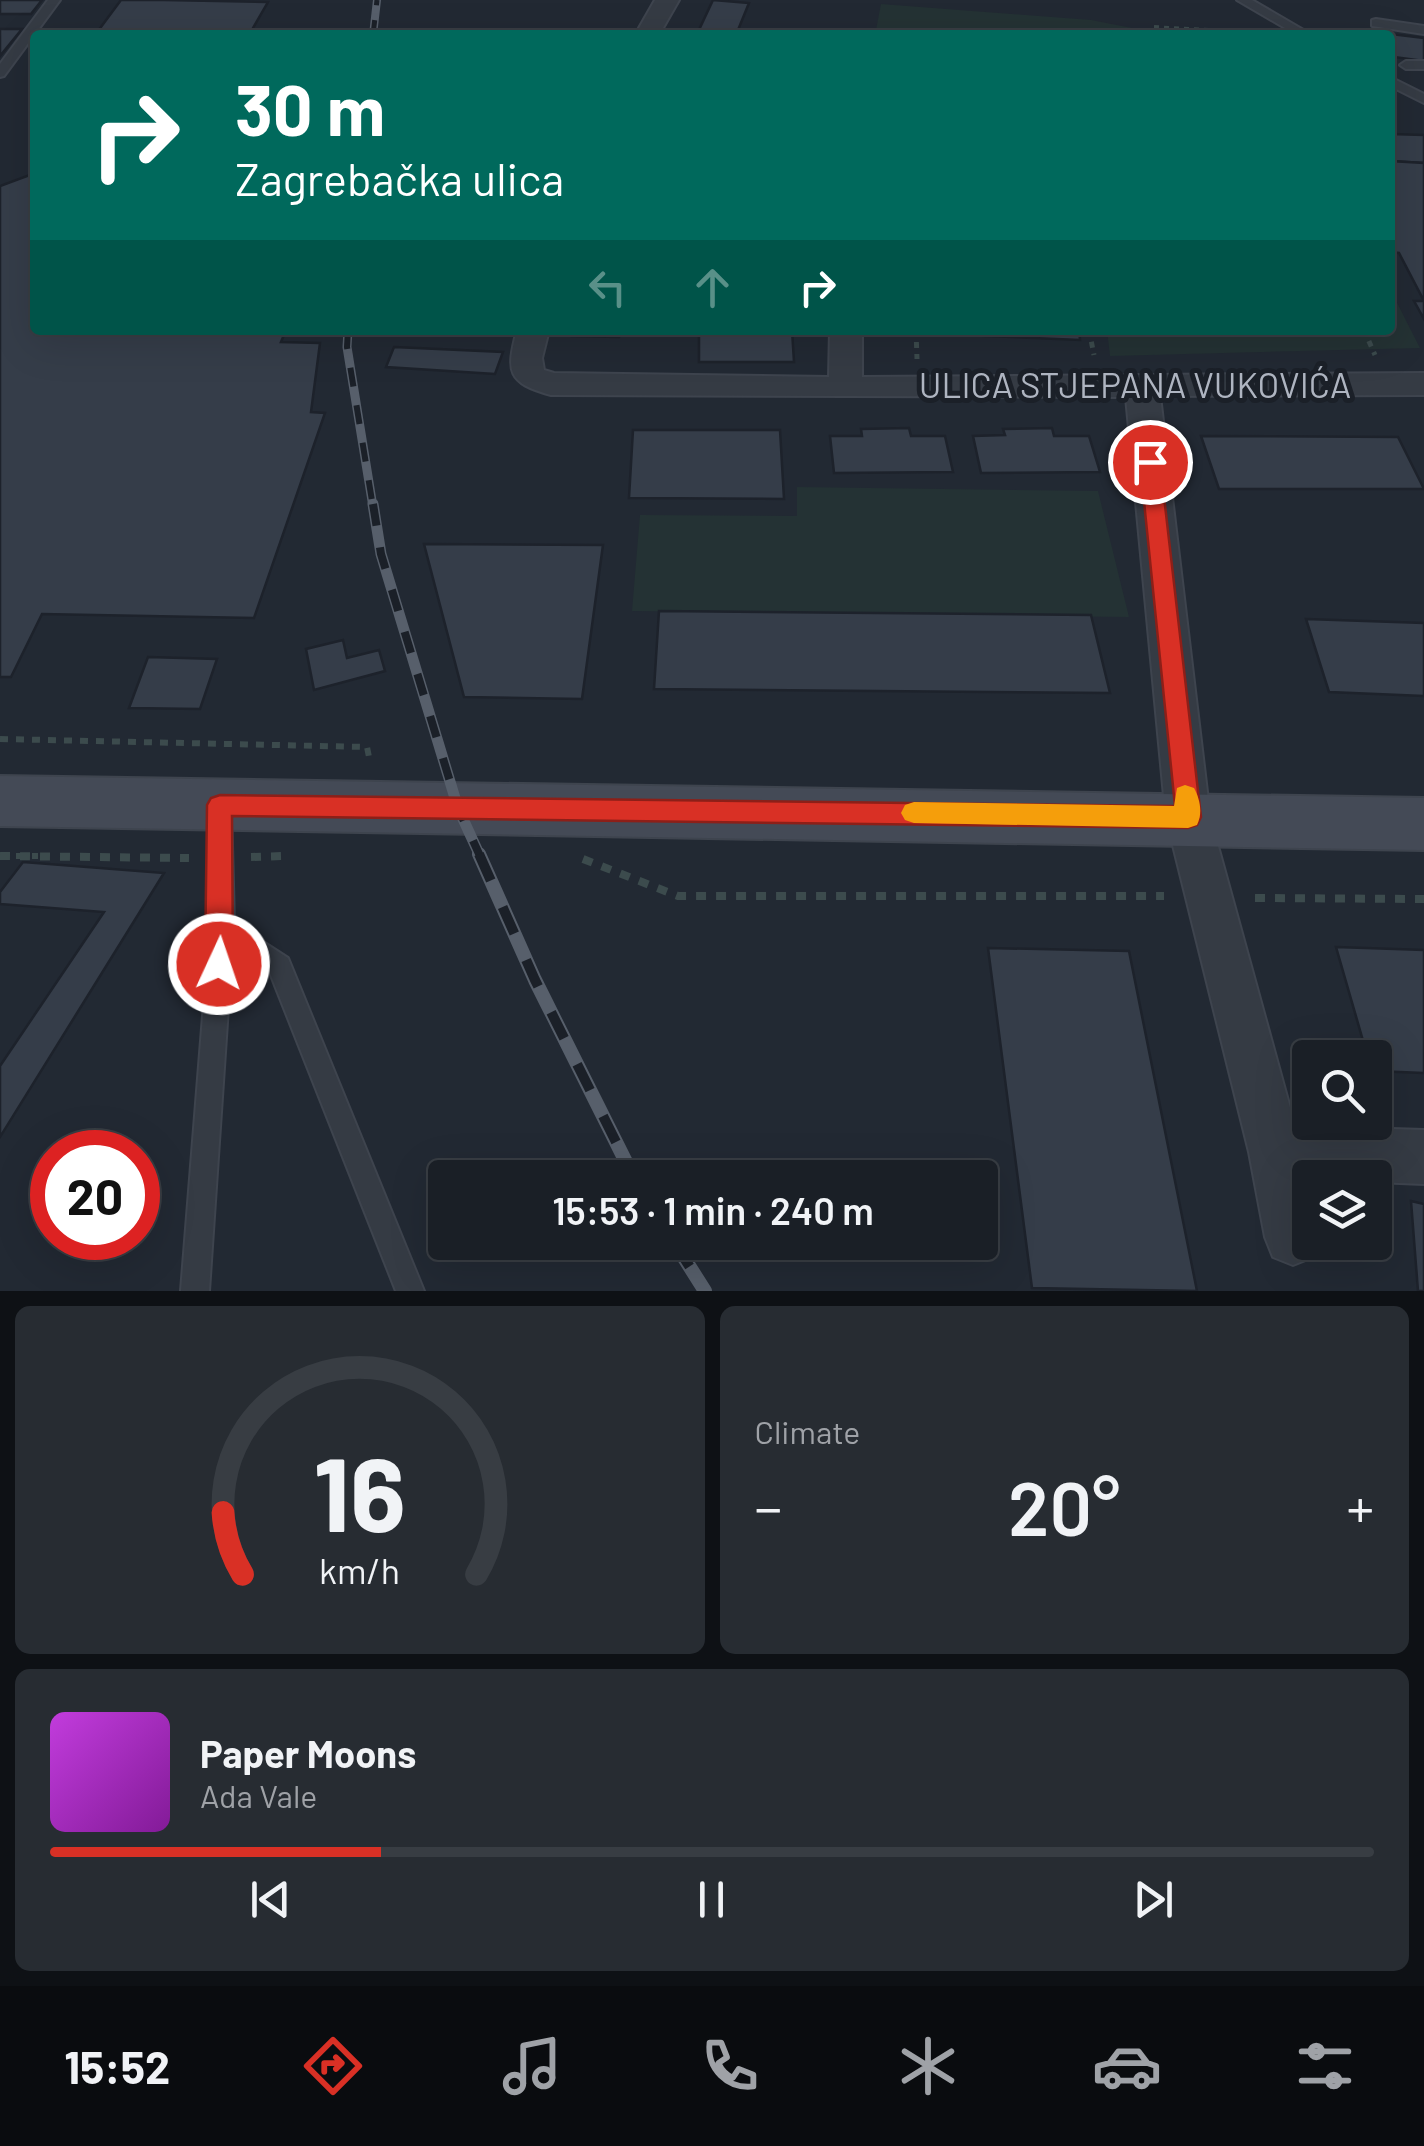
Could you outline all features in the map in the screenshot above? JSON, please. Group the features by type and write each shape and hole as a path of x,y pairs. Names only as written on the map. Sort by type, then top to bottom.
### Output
{"main road":[{"path":"0,801 1188,817 1424,824"}],"street":[{"path":"651,30 668,0"},
{"name":"ULICA STJEPANA VUKOVIĆA","path":"533,335 526,358 529,376 552,384 845,388 1424,384"},
{"path":"845,388 846,335"},
{"path":"1142,386 1188,817 1276,1152 1292,1232"},
{"path":"1276,1152 1424,1156"}],"lane":[{"path":"32,30 54,0"},
{"path":"1243,0 1297,30"},
{"path":"1376,22 1424,30"},
{"path":"0,73 30,32"},
{"path":"1406,64 1424,66"},
{"path":"1395,84 1424,99"},
{"path":"195,1291 222,928 220,805"},
{"path":"222,928 279,966 410,1291"}],"path":[{"path":"1152,30 1210,30"},
{"path":"0,739 367,747 373,776"},
{"path":"0,856 173,858"},
{"path":"578,857 678,896 1182,896"},
{"path":"1249,898 1424,899"}],"shaded area":[{"path":"881,4 1091,20 1142,30 876,30"},
{"path":"1395,299 1420,348 1110,356 1108,335 1395,335"},
{"path":"797,487 1098,491 1129,617 632,611 640,515 797,516"}],"building":[{"path":"0,0 42,0 31,14 0,14"},
{"path":"121,0 268,2 252,30 99,30"},
{"path":"713,0 749,3 738,30 699,30"},
{"path":"0,29 22,29 0,56"},
{"path":"1395,34 1424,38 1424,61 1395,57"},
{"path":"1395,134 1424,135 1424,163 1395,161"},
{"path":"1395,161 1424,163 1424,301 1399,253 1395,253"},
{"path":"30,175 30,335 284,335 281,342 320,343 311,412 325,413 254,618 42,614 11,677 0,677 0,186"},
{"path":"1414,301 1424,301 1424,319"},
{"path":"572,335 620,335 619,337"},
{"path":"699,335 792,335 794,362 699,362"},
{"path":"966,335 1080,335 1080,340"},
{"path":"394,347 503,352 495,374 386,367"},
{"path":"909,428 911,436 945,436 953,472 834,473 830,436 862,436 861,429"},
{"path":"1052,428 1054,436 1089,436 1100,472 981,473 973,436 1005,435 1003,429"},
{"path":"633,430 780,430 784,499 629,498"},
{"path":"1201,436 1398,437 1424,489 1219,489"},
{"path":"424,544 603,545 582,699 464,697"},
{"path":"659,611 1091,615 1110,693 654,689"},
{"path":"1306,619 1424,623 1424,696 1329,692"},
{"path":"343,640 347,658 379,650 385,671 314,690 306,649"},
{"path":"148,657 217,659 200,709 129,708"},
{"path":"23,862 164,873 0,1137 0,1066 104,912 0,904 0,892"},
{"path":"1336,947 1424,950 1424,1073 1392,1072 1392,1040 1363,1040"},
{"path":"988,948 1129,951 1197,1291 1032,1288"},
{"path":"1411,1201 1424,1204 1424,1291 1418,1291"}],"railway":[{"path":"374,30 377,0"},
{"path":"348,335 373,507"},
{"path":"373,504 381,554 458,808 480,856"},
{"path":"479,854 535,980 625,1160"},
{"path":"685,1260 705,1291"}],"slow traffic":[{"path":"914,813 1188,817 1185,795"}],"route":[{"path":"219,964 220,805 1188,817 1150,462"}]}
